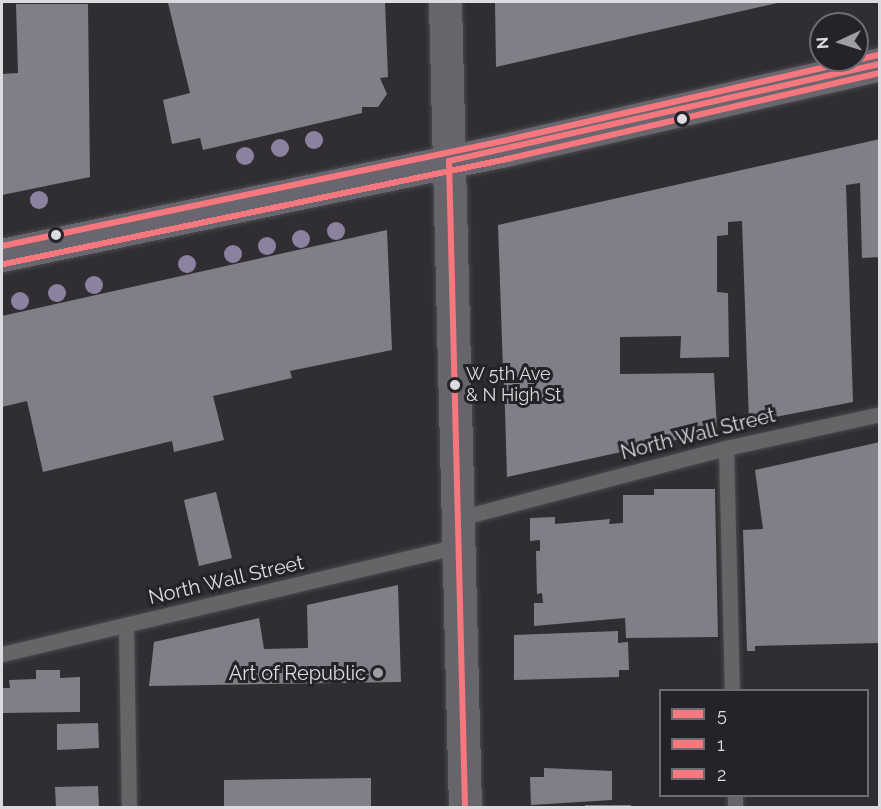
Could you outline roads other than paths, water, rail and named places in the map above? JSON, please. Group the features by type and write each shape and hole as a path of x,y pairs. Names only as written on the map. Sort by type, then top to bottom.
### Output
{"main road":[{"path":"445,2 465,807"},
{"path":"2,255 449,161 879,64"}],"lane":[{"name":"North Wall Street","path":"2,654 126,626 459,532 726,448 879,414"},
{"path":"726,448 732,689"},
{"path":"126,626 129,807"}],"place":[{"name":"W 5th Ave & N High St","path":"455,385"},
{"name":"Art of Republic","path":"378,673"}]}
